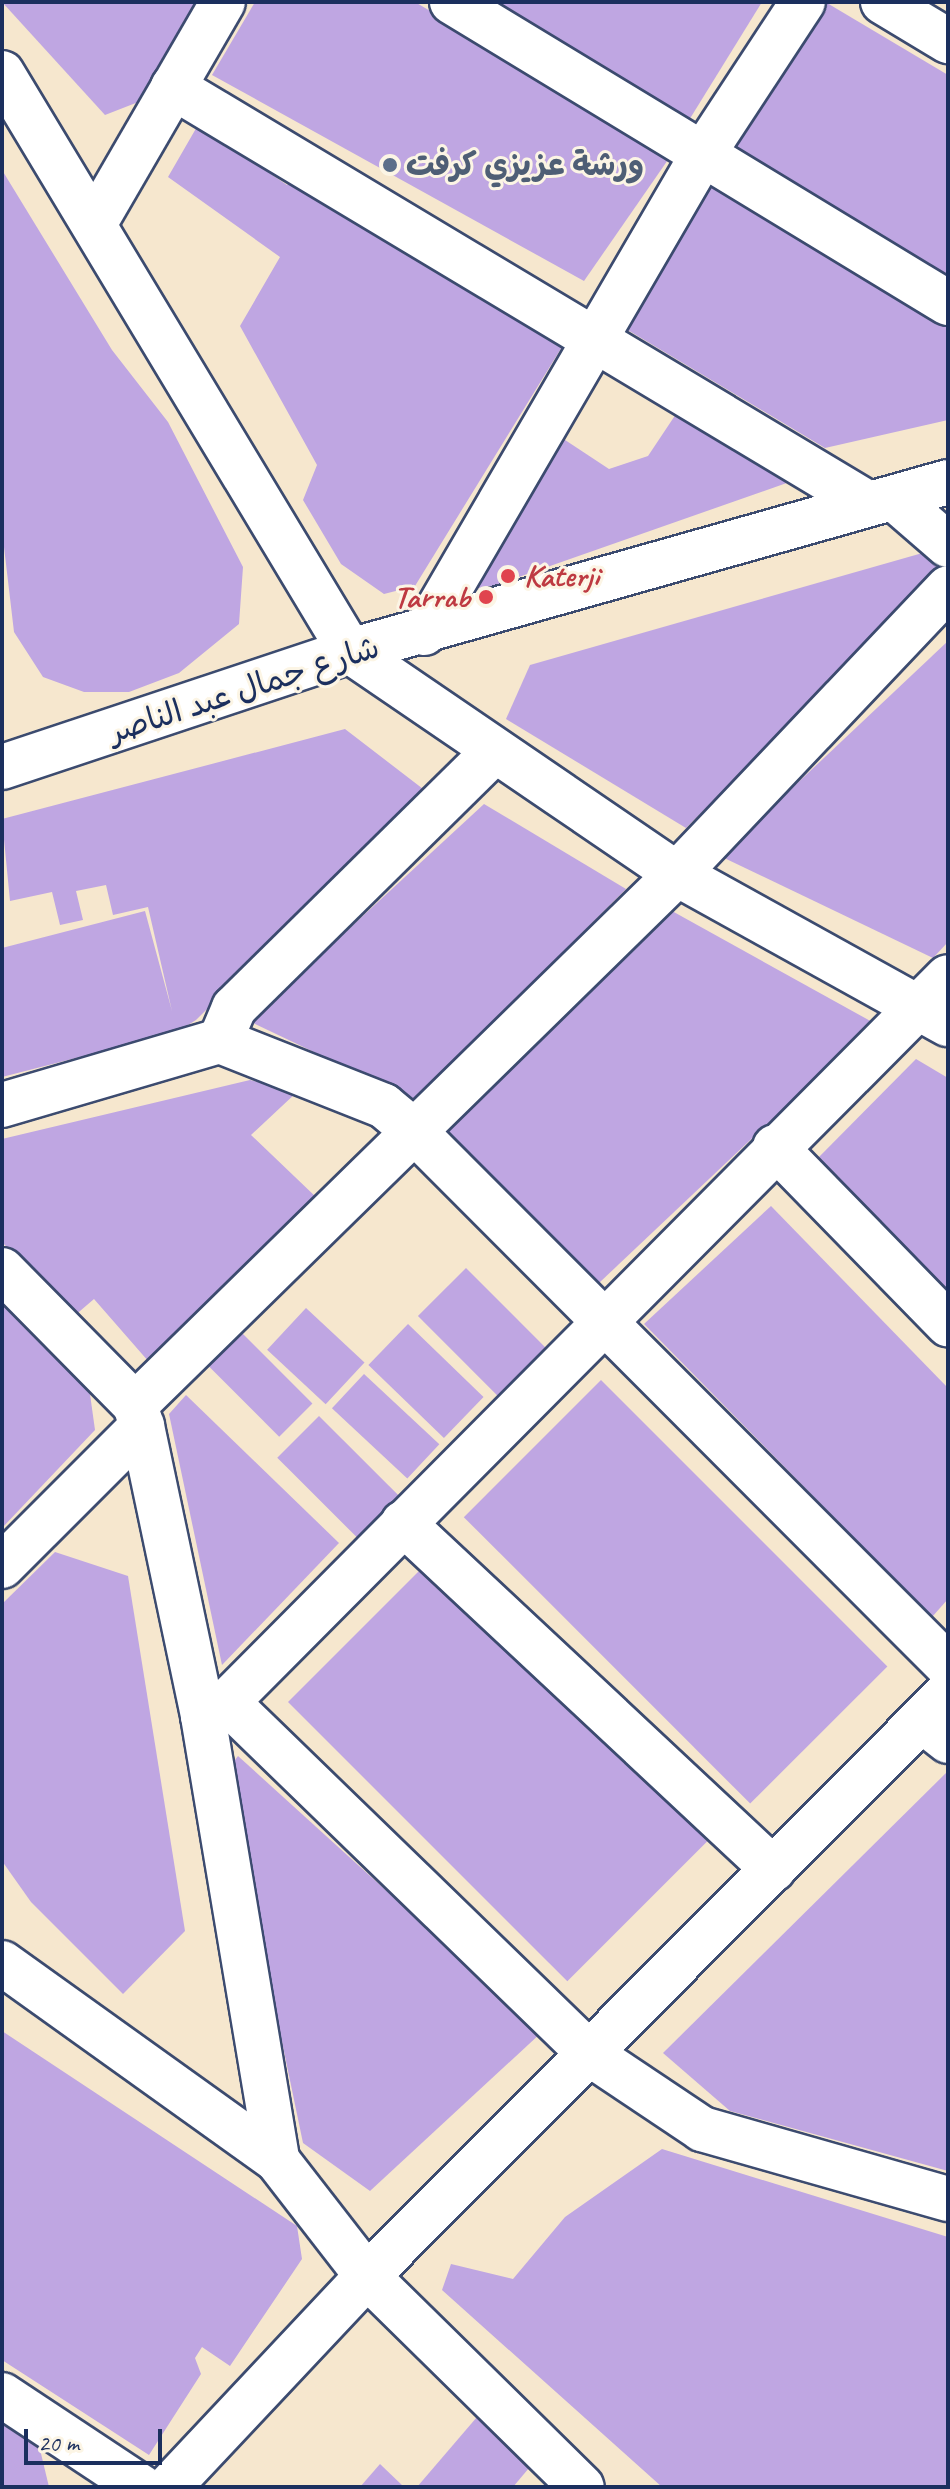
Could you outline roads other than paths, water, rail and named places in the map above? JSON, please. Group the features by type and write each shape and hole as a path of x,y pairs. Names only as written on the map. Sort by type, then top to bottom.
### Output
{"street":[{"path":"96,221 223,2"},
{"path":"452,2 948,303"},
{"path":"424,633 703,154 803,2"},
{"path":"883,2 948,41"},
{"path":"2,73 96,221 350,651 492,754 677,874 938,1003 775,1147 215,1709"},
{"path":"173,87 880,501 948,545"},
{"name":"شارع جمال عبد الناصر","path":"3,761 350,651 424,633 948,482"},
{"path":"2,1566 138,1416 413,1130 677,874 948,588"},
{"path":"220,1041 234,1008 492,754"},
{"path":"2,1105 220,1041 384,1106 413,1130 602,1323 948,1666"},
{"path":"775,1147 948,1324"},
{"path":"2,1270 138,1416 215,1709 277,2160"},
{"path":"403,1523 773,1869"},
{"path":"215,1709 590,2054 702,2129 948,2199"},
{"path":"169,2487 367,2276 773,1869 940,1718"},
{"path":"2,1963 277,2160 367,2276 582,2487"},
{"path":"2,2395 141,2487"}],"place":[{"name":"ورشة عزيزي كرفت","path":"390,165"},
{"name":"Katerji","path":"508,576"},
{"name":"Tarrab","path":"486,597"}]}
